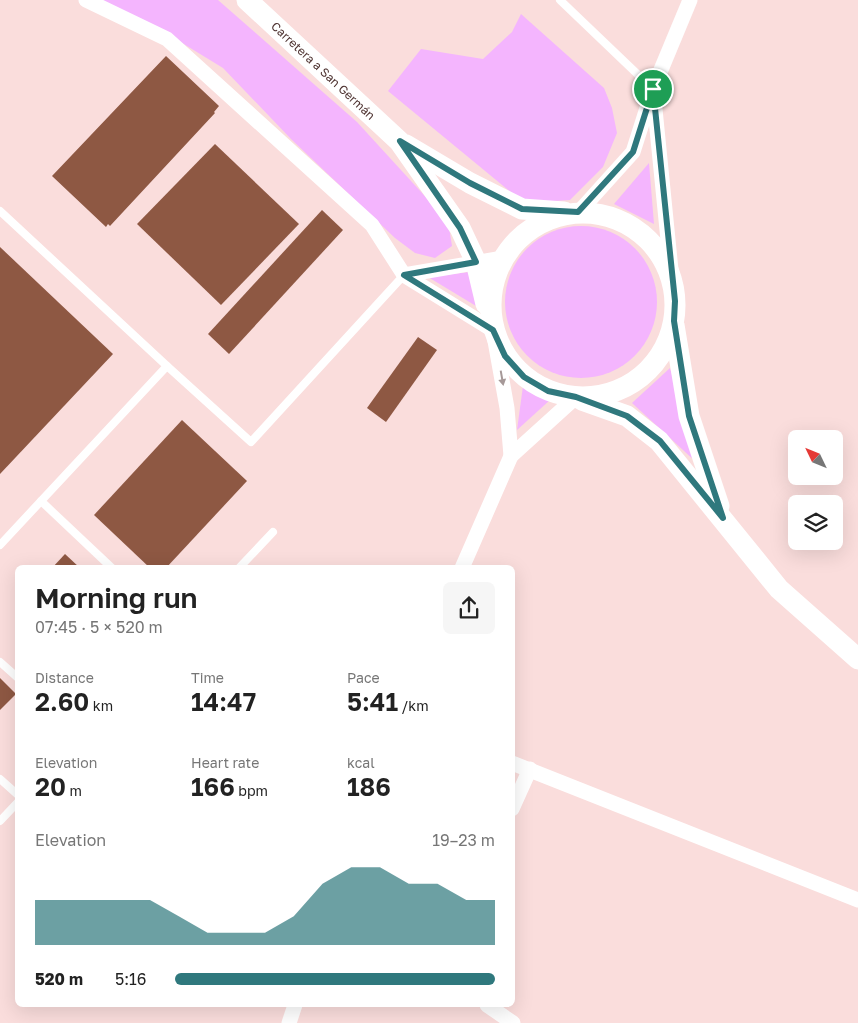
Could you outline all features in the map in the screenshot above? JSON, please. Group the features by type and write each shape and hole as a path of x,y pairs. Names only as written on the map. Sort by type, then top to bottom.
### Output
{"main road":[{"name":"Carretera a San Germán","path":"247,0 400,141 470,183 522,209 578,212 609,216 637,230 659,252 672,280 675,301 674,321"},
{"name":"Carretera a San Germán","path":"400,141 460,228 476,262 493,330"},
{"path":"578,212 549,219 523,234 503,258 493,281 491,297 493,330 505,356 524,377 548,391 576,397 627,416 660,441 779,589 858,659"},
{"path":"576,397 603,395 628,386 649,369 665,347 674,321"},
{"path":"674,321 689,416 723,518"}],"street":[{"path":"86,0 167,39 372,225 404,275 493,330 507,408 511,456"},
{"path":"578,212 633,152 653,89 690,0"},
{"path":"653,89 672,280"},
{"path":"404,275 503,258"},
{"path":"463,565 511,456 576,397"},
{"path":"515,763 858,900"},
{"path":"515,802 530,769"},
{"path":"289,1023 294,1007"},
{"path":"490,1007 513,1023"}],"lane":[{"path":"560,0 653,89"},
{"path":"0,211 251,442 404,275"},
{"path":"0,545 167,366"},
{"path":"41,502 109,565"},
{"path":"242,565 273,532"},
{"path":"0,662 15,675"},
{"path":"0,779 15,792"},
{"path":"0,820 15,805"}],"shaded area":[{"path":"101,0 218,0 357,122 433,205 449,227 452,246 435,258 415,253 395,238 291,139 223,68 169,35"},
{"path":"521,14 604,88 612,108 617,133 603,167 570,200 524,203 388,91 421,49 483,59 512,32"},
{"path":"649,163 654,224 614,204"},
{"path":"581,226 610,232 635,248 651,273 657,302 651,331 635,356 610,372 581,378 552,372 527,356 511,331 505,302 511,273 527,248 552,232"},
{"path":"469,272 476,306 428,277"},
{"path":"670,368 696,462 632,403"},
{"path":"523,386 550,400 517,430"}],"building":[{"path":"166,56 219,106 215,113 110,226 108,224 106,227 52,176"},
{"path":"215,144 299,224 221,305 137,224"},
{"path":"322,210 343,230 229,354 208,334"},
{"path":"0,247 113,354 0,474"},
{"path":"418,337 437,350 386,422 367,408"},
{"path":"182,420 247,481 169,565 147,565 94,515"},
{"path":"65,554 77,565 55,565"},
{"path":"0,678 15,695 0,710"}],"route":[{"path":"653,89 675,301 674,321 689,416 723,518 660,441 627,416 576,397 548,391 524,377 505,356 493,330 404,275 476,262 460,228 400,141 470,183 522,209 578,212 633,152 653,89"}]}
